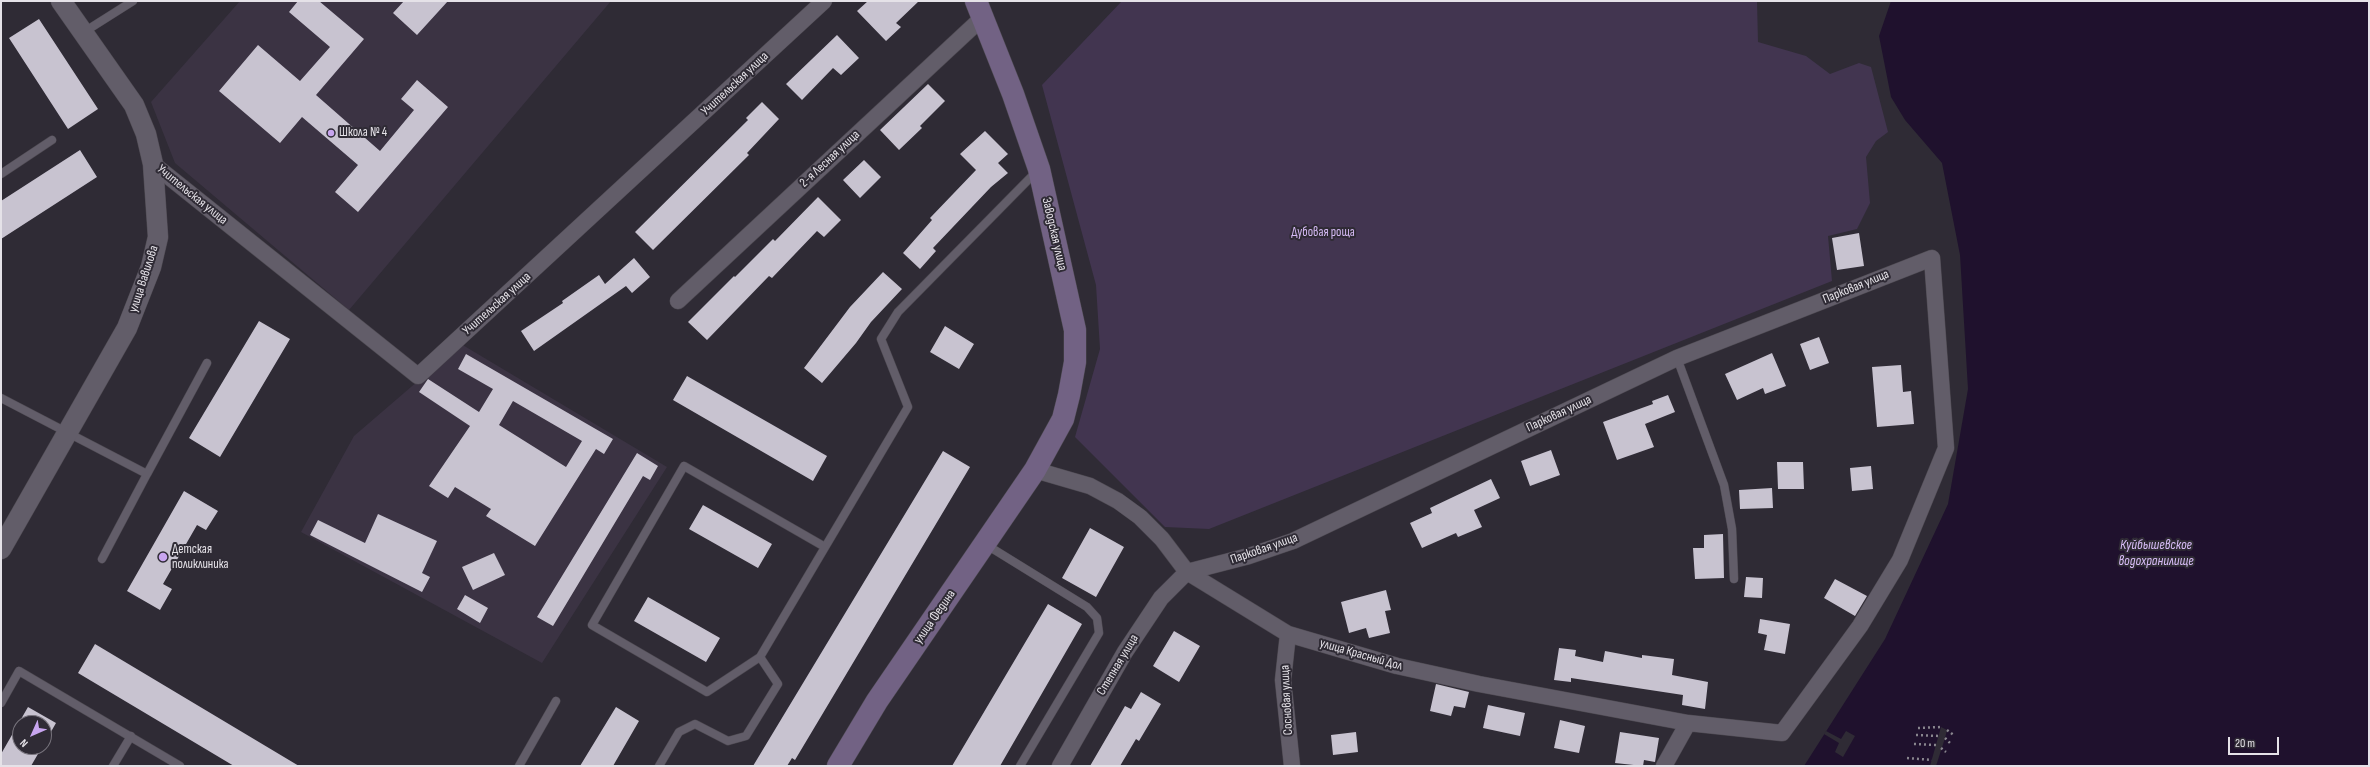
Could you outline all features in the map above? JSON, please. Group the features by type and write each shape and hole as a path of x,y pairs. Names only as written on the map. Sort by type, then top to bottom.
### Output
{"main road":[{"name":"Заводская улица","path":"979,9 1013,94 1039,169 1075,330 1075,362 1063,419 1035,470"},
{"name":"улица Федина","path":"838,766 877,701 1035,470"}],"street":[{"name":"улица Вавилова","path":"1,549 127,328 151,268 158,237 153,164 146,134 134,105 61,1"},
{"name":"Учительская улица","path":"153,164 418,376 824,1"},
{"name":"2-я Лесная улица","path":"678,300 979,9"},
{"name":"улица Красный Дол","path":"1035,470 1090,486 1118,501 1140,517 1162,539 1187,572 1288,634 1397,666 1479,684 1688,723 1782,733 1860,626 1900,560 1946,448 1932,258"},
{"name":"Парковая улица","path":"1187,572 1249,556 1293,541 1677,358 1932,258"},
{"name":"Степная улица","path":"1060,766 1125,652 1161,598 1187,572"},
{"name":"Сосновая улица","path":"1288,634 1283,680 1292,766"},
{"path":"1664,766 1688,723"}],"lane":[{"path":"84,32 133,1"},
{"path":"1,174 52,140"},
{"path":"825,547 684,466 592,625 707,692 760,657 908,407 881,340 898,312 1039,169"},
{"path":"1677,358 1724,485 1732,529 1734,579"},
{"path":"102,559 207,363"},
{"path":"1,398 147,474"},
{"path":"985,544 1087,607 1097,618 1099,633 1020,766"},
{"path":"659,766 679,732 695,724 728,741 746,736 778,684 760,657"},
{"path":"1,703 20,671 180,766"},
{"path":"519,766 556,701"},
{"path":"113,766 131,736"}],"path":[{"path":"1918,728 1941,728"},
{"path":"1947,730 1955,736"},
{"path":"1916,735 1939,736"},
{"path":"1945,738 1950,744"},
{"path":"1914,744 1936,745"},
{"path":"1941,748 1946,752"},
{"path":"1907,758 1932,760"}],"shaded area":[{"name":"Школа № 4","path":"240,1 611,1 349,310 175,163 151,102"},
{"path":"461,344 667,467 542,663 301,532 354,436"}],"green space":[{"name":"Дубовая роща","path":"1122,1 1757,1 1758,42 1806,56 1830,74 1859,63 1871,67 1888,132 1876,141 1866,157 1870,203 1857,229 1828,236 1832,281 1209,529 1165,527 1075,437 1100,349 1096,285 1042,85"}],"water":[{"name":"Куйбышевское водохранилище","path":"1891,1 2369,1 2369,766 1804,766 1885,639 1948,504 1968,389 1960,255 1942,163 1905,120 1891,97 1879,36"}],"pier":[{"path":"1941,727 1947,730 1945,738 1936,766 1930,766"},
{"path":"1826,731 1841,739 1846,731 1855,736 1843,757 1835,752 1839,743 1824,734"}],"building":[{"path":"298,1 319,1 364,39 316,95 380,151 414,110 401,99 417,80 448,107 358,212 335,192 358,165 302,117 280,143 219,91 258,45 300,81 330,47 289,12"},
{"path":"404,1 448,1 417,35 393,13"},
{"path":"868,1 919,1 896,23 901,27 886,41 857,11"},
{"path":"39,19 98,109 68,129 9,38"},
{"path":"837,35 859,58 841,75 833,68 802,100 786,84"},
{"path":"928,84 945,101 920,126 922,128 899,150 880,130"},
{"path":"762,102 779,119 747,153 749,155 653,250 635,232 748,120 746,118"},
{"path":"985,131 1008,154 998,163 1008,173 991,187 933,248 936,251 920,269 903,253 932,220 930,218 976,170 960,154"},
{"path":"80,150 97,177 1,239 1,201"},
{"path":"864,160 881,177 860,198 843,180"},
{"path":"818,197 841,220 824,237 817,231 772,278 769,276 707,340 688,322 773,239 775,241"},
{"path":"1859,233 1864,266 1837,270 1832,238"},
{"path":"634,258 650,277 632,293 626,286 534,351 521,331 563,303 562,301 599,275 605,284"},
{"path":"883,272 902,289 871,322 856,343 822,383 804,368 850,307"},
{"path":"259,321 290,339 220,457 189,438"},
{"path":"945,326 974,344 959,369 930,352"},
{"path":"1819,337 1829,363 1810,370 1800,344"},
{"path":"1772,353 1786,386 1765,394 1763,388 1737,400 1725,374"},
{"path":"466,354 613,439 604,454 596,449 535,546 486,516 491,509 455,487 448,498 429,486 470,426 419,392 428,379 479,412 493,389 458,369","holes":["513,401 582,441 566,467 499,425"]},
{"path":"1901,365 1903,392 1911,391 1914,424 1877,427 1872,367"},
{"path":"687,376 827,456 813,481 673,400"},
{"path":"1668,395 1675,412 1645,424 1654,447 1617,460 1603,422 1653,404 1652,401"},
{"path":"1551,450 1560,475 1530,486 1521,461"},
{"path":"943,451 970,467 795,760 792,758 787,766 753,766"},
{"path":"637,453 658,466 650,480 643,476 553,626 537,617"},
{"path":"1777,462 1803,462 1804,489 1778,489"},
{"path":"1871,466 1873,489 1852,491 1850,468"},
{"path":"1491,479 1500,498 1474,510 1482,527 1458,537 1456,533 1422,548 1410,523 1432,513 1430,508"},
{"path":"1772,488 1773,508 1740,509 1739,490"},
{"name":"Детская поликлиника","path":"184,491 218,511 206,530 197,525 163,584 172,589 160,610 127,591"},
{"path":"703,505 772,544 758,568 689,529"},
{"path":"378,514 437,541 422,573 430,577 422,592 310,535 318,520 365,543"},
{"path":"1090,528 1124,547 1096,597 1062,578"},
{"path":"1723,534 1724,578 1695,579 1693,548 1704,548 1704,535"},
{"path":"494,553 505,575 473,590 462,567"},
{"path":"1746,577 1763,578 1762,598 1744,597"},
{"path":"1835,579 1867,596 1855,616 1824,598"},
{"path":"1386,590 1391,610 1385,611 1390,633 1369,638 1366,628 1349,633 1341,602"},
{"path":"465,595 488,608 480,623 457,609"},
{"path":"648,597 720,638 706,662 634,621"},
{"path":"1048,604 1082,624 1000,766 952,766"},
{"path":"1760,619 1790,624 1785,654 1764,650 1767,635 1758,633"},
{"path":"1174,631 1200,646 1179,682 1153,666"},
{"path":"95,644 299,766 234,766 78,673"},
{"path":"1559,648 1576,650 1575,656 1603,662 1605,651 1642,658 1642,655 1674,659 1672,675 1708,682 1705,709 1682,705 1683,695 1571,678 1571,682 1554,680"},
{"path":"1436,684 1469,692 1465,708 1454,706 1451,716 1430,711"},
{"path":"1141,692 1161,704 1139,741 1136,739 1120,766 1090,766 1125,706 1131,709"},
{"path":"1488,705 1525,713 1520,736 1483,728"},
{"path":"28,707 42,715 23,715"},
{"path":"616,707 639,721 613,766 580,766"},
{"path":"1560,720 1585,726 1579,753 1554,748"},
{"path":"52,721 56,723 52,730"},
{"path":"1356,732 1358,752 1333,755 1331,735"},
{"path":"1620,732 1659,738 1655,762 1644,760 1643,766 1615,763"},
{"path":"12,735 12,755 37,755 31,766 1,766 1,754"}],"place":[{"name":"Школа № 4","path":"331,133"},
{"name":"Детская поликлиника","path":"163,557"}]}
